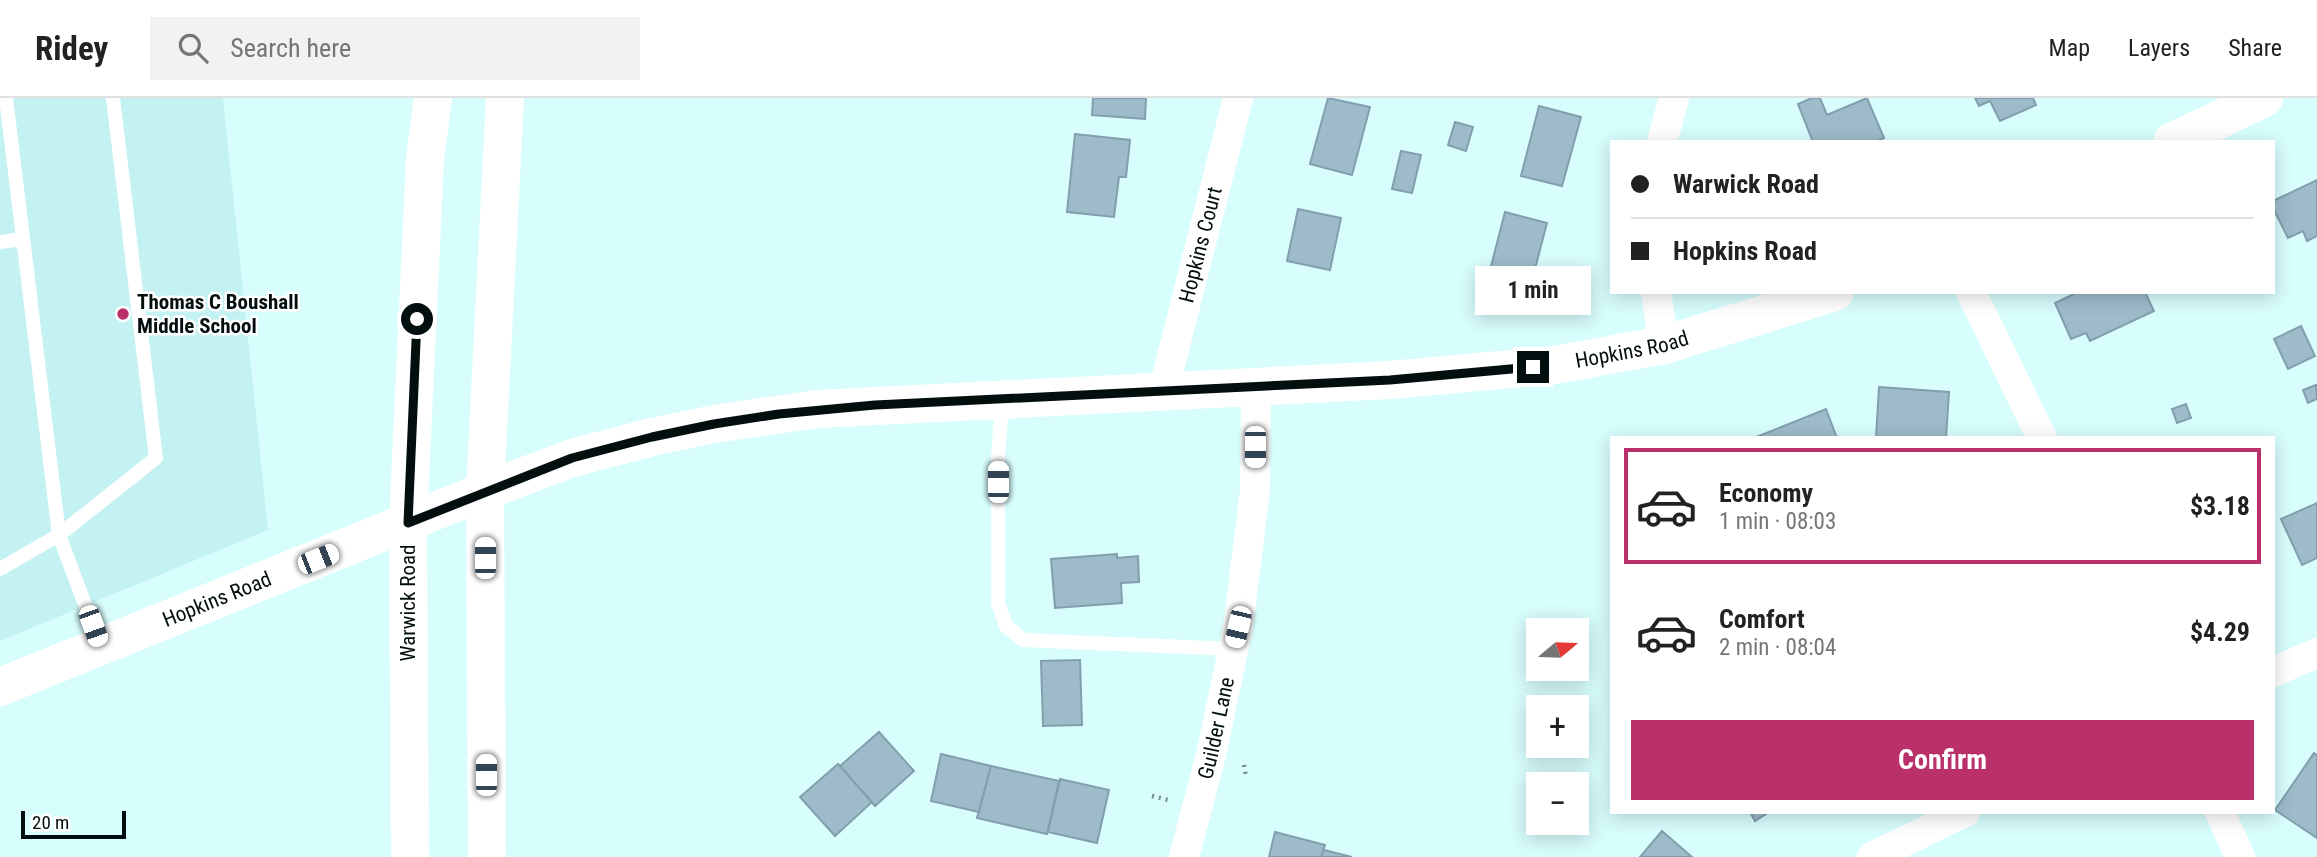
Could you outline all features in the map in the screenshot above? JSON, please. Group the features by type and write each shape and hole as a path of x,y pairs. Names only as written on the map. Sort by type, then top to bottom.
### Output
{"main road":[{"name":"Warwick Road","path":"410,857 408,523 425,159 433,98"},
{"path":"486,857 485,491 505,98"},
{"path":"2176,140 2264,98"},
{"name":"Hopkins Road","path":"0,687 485,491 572,458 652,437 714,424 818,409 1398,380 1555,365 1664,345 1829,294"}],"street":[{"name":"Hopkins Court","path":"1163,392 1238,98"},
{"path":"1663,140 1674,98"},
{"path":"1656,294 1664,345"},
{"path":"1972,294 2041,436"},
{"name":"Guilder Lane","path":"1184,857 1211,755 1238,627 1255,491 1256,387"},
{"path":"2275,671 2317,653"},
{"path":"1872,857 1961,814"},
{"path":"2221,814 2240,857"}],"lane":[{"path":"6,98 59,535 100,646"},
{"path":"0,569 59,535 156,458 113,98"},
{"path":"0,242 23,239"},
{"path":"1002,399 998,458 998,603 1006,626 1023,640 1233,649"}],"shaded area":[{"name":"Thomas C Boushall Middle School","path":"0,98 223,98 268,530 0,641"}],"building":[{"path":"1093,98 1146,98 1145,119 1092,115"},
{"path":"1328,98 1370,107 1352,175 1310,164"},
{"path":"1812,98 1820,98 1827,115 1867,98 1884,138 1812,140 1798,104"},
{"path":"1975,98 2033,98 2036,105 2000,121 1990,101 1979,106"},
{"path":"1539,106 1581,117 1562,186 1521,176"},
{"path":"1455,122 1473,127 1466,151 1448,145"},
{"path":"1075,134 1130,140 1126,177 1119,177 1114,217 1067,212"},
{"path":"1401,151 1421,155 1412,193 1392,189"},
{"path":"2317,180 2317,236 2307,241 2303,231 2288,238 2275,212 2275,200"},
{"path":"1298,209 1341,218 1330,270 1287,261"},
{"path":"1505,212 1547,223 1530,288 1488,278"},
{"path":"2074,294 2146,294 2154,311 2090,341 2086,333 2071,339 2055,303"},
{"path":"2301,326 2315,356 2288,369 2274,339"},
{"path":"2316,385 2317,399 2308,403 2303,390"},
{"path":"1879,387 1949,392 1946,436 1876,436"},
{"path":"2186,404 2191,418 2177,423 2172,409"},
{"path":"1826,409 1836,436 1759,436"},
{"path":"2317,503 2317,558 2302,565 2281,519"},
{"path":"1117,554 1117,558 1138,556 1139,582 1121,583 1122,603 1055,608 1051,559"},
{"path":"1080,660 1082,725 1043,726 1041,661"},
{"path":"879,732 914,771 875,806 840,766"},
{"path":"2314,753 2317,755 2317,838 2275,810"},
{"path":"941,754 991,766 979,812 931,801"},
{"path":"838,764 872,802 835,836 800,797"},
{"path":"991,766 1059,781 1047,834 977,818"},
{"path":"1060,779 1109,790 1097,843 1048,832"},
{"path":"1751,814 1766,814 1755,821"},
{"path":"1662,831 1692,857 1640,857"},
{"path":"1275,832 1325,845 1321,857 1269,857"},
{"path":"1324,850 1352,857 1321,857"}],"place":[{"name":"Thomas C Boushall Middle School","path":"123,314"}],"route":[{"path":"417,319 408,523 572,458 652,437 779,414 875,405 1390,380 1533,367"}]}
